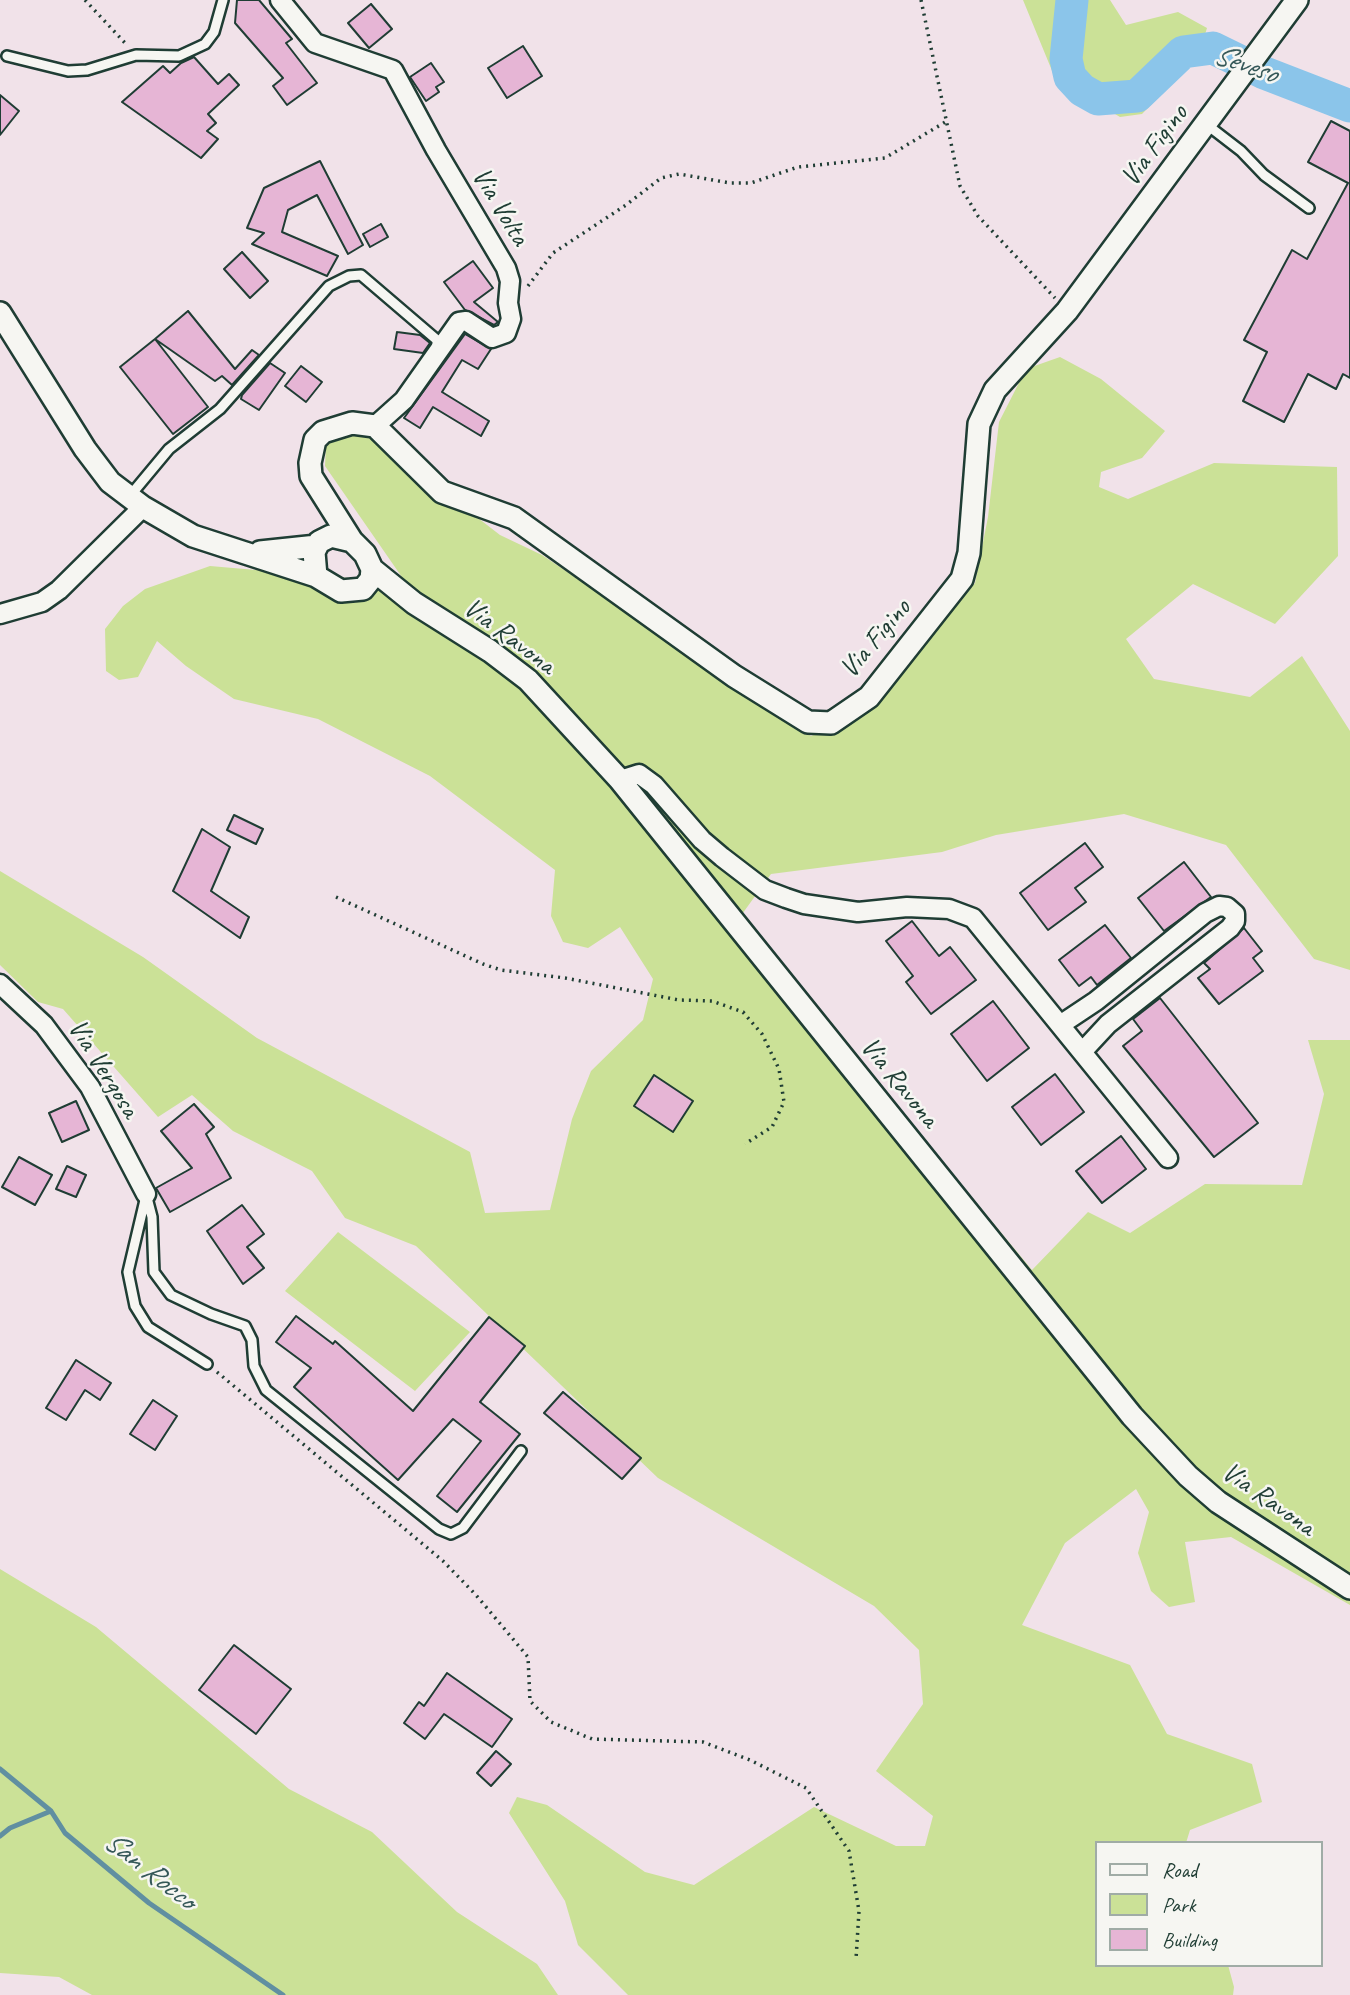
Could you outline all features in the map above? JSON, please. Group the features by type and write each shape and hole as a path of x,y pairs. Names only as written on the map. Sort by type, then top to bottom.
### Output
{"street":[{"name":"Via Volta","path":"279,0 315,43 393,70 436,150 506,268 511,319 506,333 492,338 466,321 459,322 404,400 375,426"},
{"name":"Via Figino","path":"375,426 442,492 514,518 734,676 808,722 831,723 869,696 962,579 969,553 979,424 995,390 1067,311 1297,0"},
{"path":"0,313 85,449 110,482 136,502 193,536 316,576 341,590 363,589 371,579 372,569 365,554 352,541 332,511 312,476 310,463 315,440 335,426 352,422 375,426"},
{"path":"0,614 42,602 59,590 136,502"},
{"path":"316,576 314,552 332,511"},
{"path":"252,553 320,543 331,536 352,541"},
{"name":"Via Ravona","path":"372,569 414,603 490,651 528,680 620,780 1132,1416 1188,1476 1218,1502 1350,1588"},
{"name":"Via Ravona","path":"363,589 414,603"},
{"path":"620,780 639,774 654,785 702,840 722,858 775,894 804,904 858,912 907,907 949,909 973,918 1168,1158"},
{"path":"1060,1025 1219,906 1227,907 1235,914 1235,921 1230,928 1108,1024 1082,1052"},
{"path":"1162,948 1178,969"},
{"name":"Via Vergosa","path":"0,984 44,1025 90,1087 146,1194"}],"lane":[{"path":"7,56 68,71 87,70 136,55 178,56 205,44 214,32 223,0"},
{"path":"1206,124 1241,151 1264,175 1309,208"},
{"path":"136,502 169,449 220,409 329,286 349,276 361,275 437,340 436,356"},
{"path":"146,1194 128,1272 135,1306 148,1327 207,1364"},
{"path":"146,1194 152,1217 154,1272 171,1295 245,1326 253,1340 254,1366 266,1390 439,1529 451,1534 463,1528 521,1451"}],"path":[{"path":"85,0 136,55"},
{"path":"922,0 960,186 968,201 1067,311"},
{"path":"526,290 553,253 626,205 661,178 679,174 730,183 751,183 798,167 885,158 947,121"},
{"path":"336,897 501,970 565,978 679,1000 712,1001 743,1013 762,1034 779,1069 784,1102 772,1126 745,1144"},
{"path":"207,1364 443,1561 476,1595 528,1657 530,1701 551,1722 592,1740 703,1742 750,1760 806,1788 849,1851 859,1911 856,1959"}],"green space":[{"path":"1023,0 1110,0 1126,25 1178,12 1207,28 1198,57 1142,114 1120,117 1055,78"},
{"path":"1060,357 1101,379 1165,431 1142,458 1101,472 1099,487 1128,499 1214,463 1337,467 1338,556 1275,624 1193,584 1126,639 1154,679 1250,697 1302,656 1350,731 1350,970 1314,959 1226,845 1124,814 996,835 942,852 771,874 740,917 1032,1270 1088,1212 1130,1233 1205,1184 1302,1185 1324,1094 1308,1040 1350,1040 1350,1605 1231,1537 1185,1542 1195,1602 1169,1607 1151,1591 1138,1553 1149,1512 1136,1489 1065,1543 1022,1625 1130,1665 1167,1734 1252,1764 1262,1802 1190,1830 1187,1841 1094,1841 1094,1967 1229,1967 1234,1987 1233,1995 628,1995 578,1945 565,1901 509,1813 517,1797 547,1805 645,1872 694,1885 814,1807 896,1846 925,1846 933,1816 876,1771 923,1704 919,1650 874,1606 658,1478 416,1246 345,1218 312,1171 233,1131 192,1095 158,1117 63,1009 38,1002 0,965 0,871 143,957 257,1038 470,1152 485,1213 550,1210 572,1119 591,1071 643,1020 653,979 620,927 588,948 563,942 551,916 555,870 430,776 318,719 234,699 186,666 157,641 138,677 119,680 106,671 105,629 123,606 145,589 210,566 406,583 325,466 326,444 352,434 373,437 500,535 542,555 811,736 872,709 975,583 988,517 999,422 1026,369"},
{"path":"338,1232 470,1332 415,1391 285,1291"},
{"path":"0,1569 96,1627 289,1789 372,1832 457,1912 537,1964 558,1995 92,1995 59,1977 0,1973"}],"building":[{"path":"237,0 259,0 292,39 286,43 317,83 287,105 273,86 283,78 235,23"},
{"path":"371,4 392,29 369,48 348,23"},
{"path":"523,46 542,76 507,98 488,68"},
{"path":"194,57 218,84 229,74 239,85 208,114 216,123 207,131 218,139 201,158 122,102 163,66 170,73 181,63"},
{"path":"431,63 444,82 436,87 439,92 426,101 410,77"},
{"path":"0,95 19,111 0,135"},
{"path":"1331,121 1350,131 1350,378 1343,374 1336,389 1308,374 1284,422 1243,401 1267,352 1244,340 1292,250 1307,259 1348,183 1308,162"},
{"path":"320,161 363,245 348,254 317,195 288,210 282,232 338,256 327,276 252,244 264,233 247,228 264,188"},
{"path":"381,224 388,237 370,247 363,234"},
{"path":"242,252 268,281 250,298 224,269"},
{"path":"473,261 493,288 474,302 498,322 494,325 465,310 444,282"},
{"path":"188,311 235,369 252,350 259,355 232,385 222,376 215,381 155,339"},
{"path":"397,332 420,335 430,343 423,353 394,349"},
{"path":"465,334 491,349 478,369 462,360 442,392 489,421 481,436 433,407 420,428 404,418"},
{"path":"155,339 208,407 173,434 120,367"},
{"path":"270,363 285,373 259,410 241,399"},
{"path":"301,366 322,382 306,402 285,386"},
{"path":"234,815 263,829 256,844 227,830"},
{"path":"202,829 230,847 211,891 249,917 240,938 173,891"},
{"path":"1085,843 1103,867 1075,888 1086,902 1048,930 1020,893"},
{"path":"1184,862 1211,897 1164,931 1138,898"},
{"path":"912,921 939,956 950,947 976,980 931,1014 906,982 913,976 886,941"},
{"path":"1105,925 1131,958 1097,985 1091,977 1079,986 1059,960"},
{"path":"1244,928 1262,951 1253,958 1263,971 1219,1004 1198,978 1210,969 1204,963"},
{"path":"1160,998 1258,1123 1214,1157 1123,1046 1142,1031 1133,1019"},
{"path":"993,1001 1029,1048 987,1081 951,1034"},
{"path":"1055,1074 1084,1112 1041,1145 1012,1107"},
{"path":"654,1075 693,1101 673,1132 634,1106"},
{"path":"76,1101 89,1130 62,1142 49,1113"},
{"path":"194,1104 214,1127 206,1134 231,1178 170,1212 156,1188 192,1168 161,1131"},
{"path":"1121,1136 1146,1169 1102,1203 1076,1171"},
{"path":"19,1157 52,1175 35,1205 2,1187"},
{"path":"67,1166 86,1175 76,1197 56,1189"},
{"path":"242,1205 264,1234 247,1247 264,1268 243,1284 207,1231"},
{"path":"296,1316 333,1344 335,1341 413,1411 489,1317 525,1346 480,1402 520,1434 457,1512 437,1496 481,1441 453,1419 398,1480 294,1387 311,1368 276,1342"},
{"path":"76,1360 111,1383 100,1400 85,1390 66,1420 46,1408"},
{"path":"563,1392 641,1458 622,1479 544,1413"},
{"path":"153,1400 177,1416 155,1450 130,1434"},
{"path":"234,1645 291,1689 256,1734 199,1690"},
{"path":"447,1673 512,1719 492,1747 444,1714 425,1739 404,1723 419,1702 424,1706"},
{"path":"496,1751 511,1764 491,1786 477,1773"}],"waterway":[{"name":"Seveso","path":"1072,0 1066,59 1070,77 1082,90 1098,99 1137,96 1183,52 1213,48 1262,72 1350,106"},
{"name":"San Rocco","path":"0,1769 51,1811 65,1833 149,1903 283,1995"},
{"path":"0,1836 10,1828 51,1811"}]}
